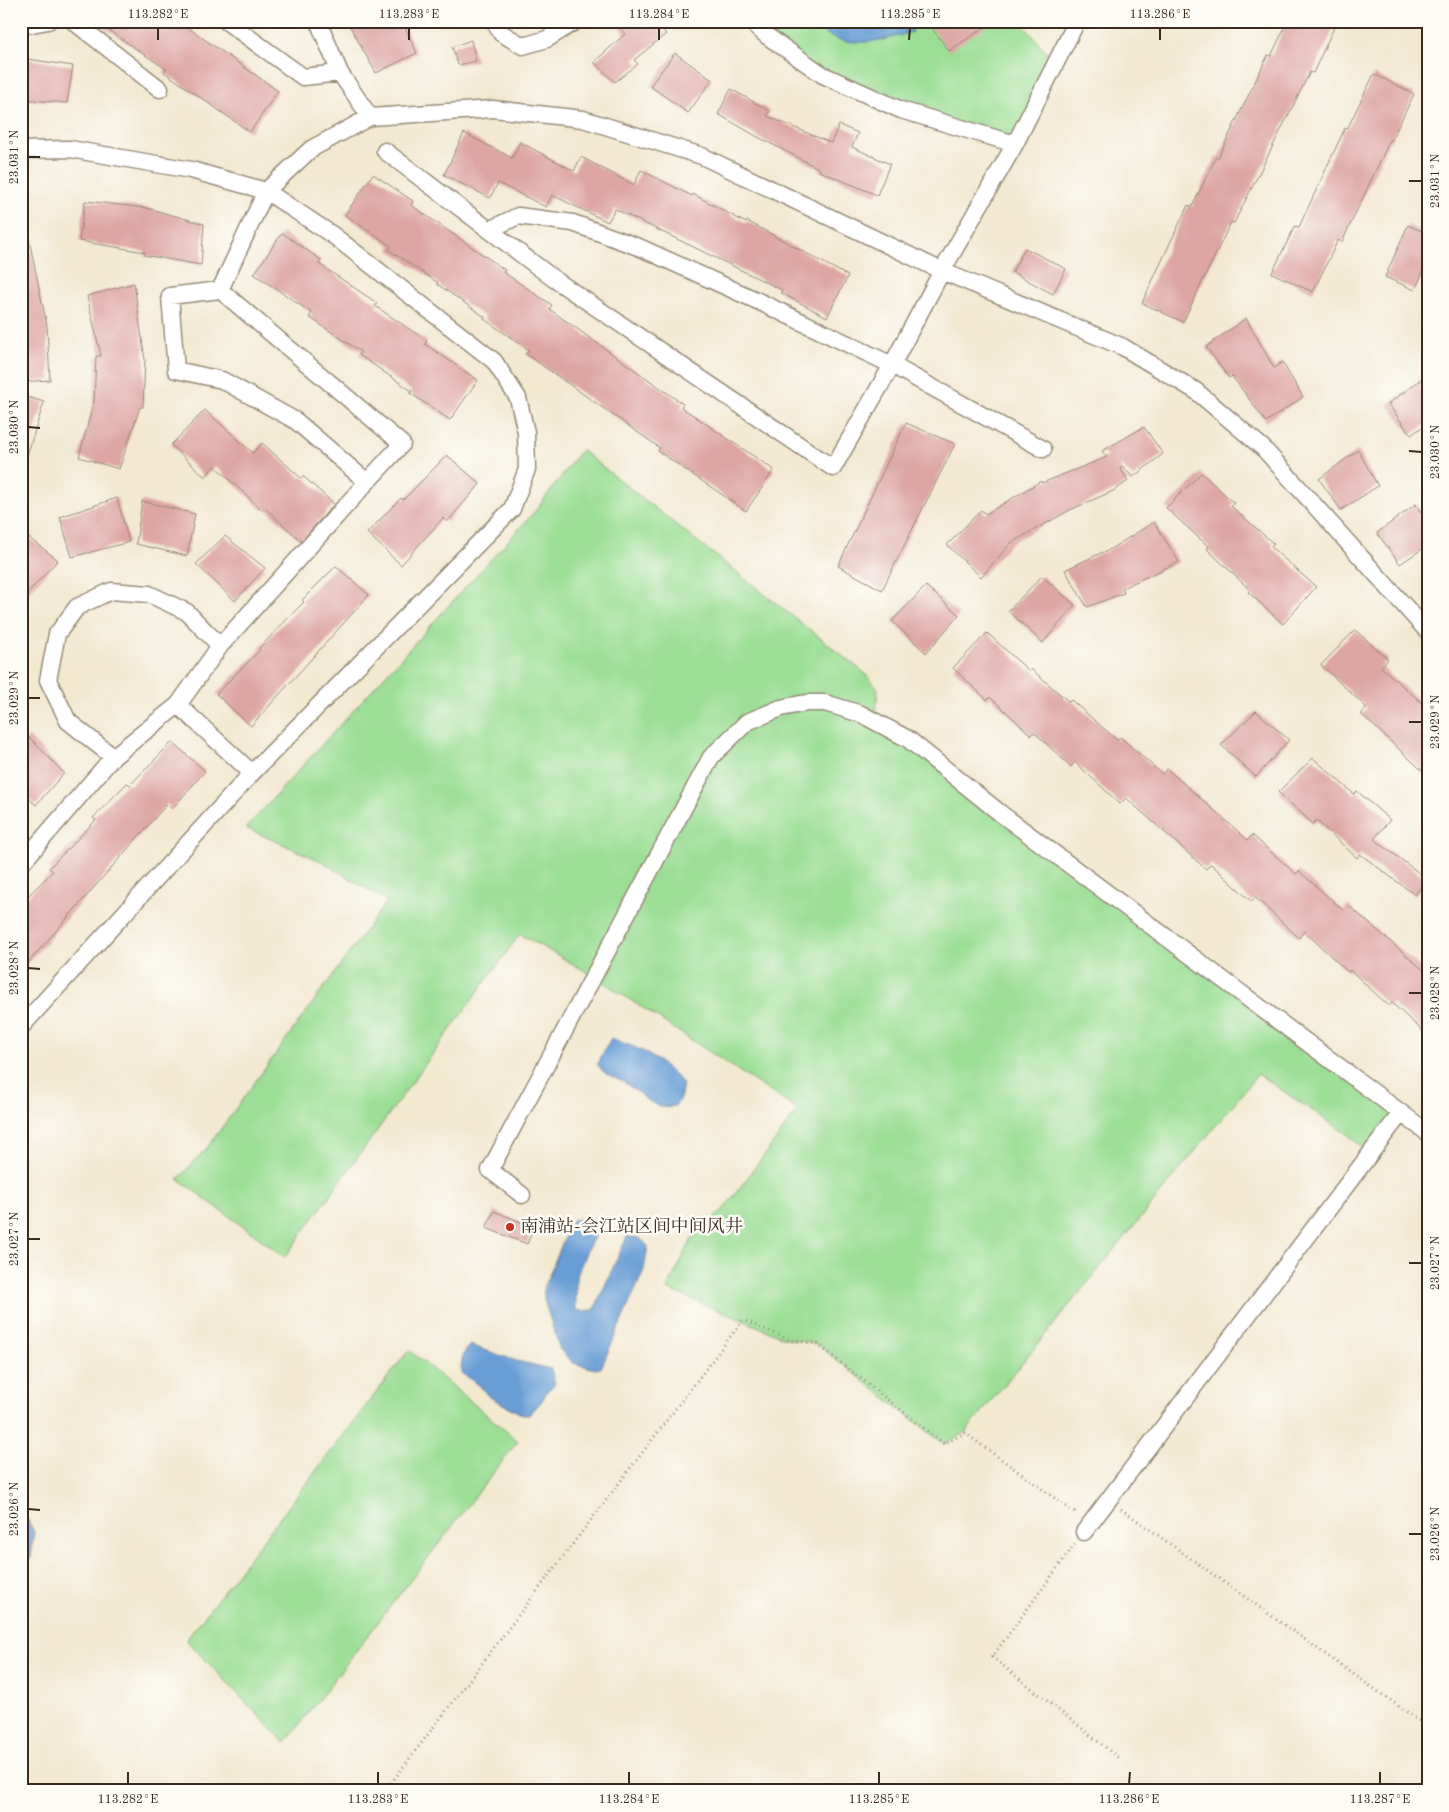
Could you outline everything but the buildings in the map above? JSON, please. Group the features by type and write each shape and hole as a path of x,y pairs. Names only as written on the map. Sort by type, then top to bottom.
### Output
{"street":[{"path":"21,26 48,21"},
{"path":"73,21 160,89"},
{"path":"226,21 303,77 340,73"},
{"path":"318,21 340,73 370,117"},
{"path":"494,21 501,32 523,46 547,39 576,21"},
{"path":"750,21 767,36 823,75 901,110 1015,144"},
{"path":"385,151 554,279 833,468 1015,144 1077,21"},
{"path":"220,290 266,191 311,149 370,117 493,109 583,120 702,156 942,271 1123,348 1196,391 1263,448 1428,632"},
{"path":"21,150 80,150 191,170 266,191 334,236 494,361 518,398 526,432 527,469 512,509 252,774 21,1027"},
{"path":"490,230 518,216 573,224 649,252 892,365 1043,449"},
{"path":"21,864 113,757 178,705 220,646 402,444 220,290 170,296 176,370 222,380 296,421 367,482"},
{"path":"113,757 68,721 48,680 57,634 76,607 111,591 149,594 187,612 220,646"},
{"path":"522,1195 490,1170 711,757 747,722 781,708 806,703 825,703 861,714 908,739 1000,813 1428,1133"},
{"path":"178,705 252,774"},
{"path":"1087,1528 1401,1113"}],"path":[{"path":"385,1791 743,1320 788,1339 817,1344 944,1444 965,1433 1087,1528 992,1657 1120,1759"},
{"path":"1108,1500 1428,1728"}],"green space":[{"path":"750,21 1020,21 1056,63 1015,144 823,75"},
{"path":"581,450 866,674 878,689 875,721 1401,1113 1370,1154 1347,1134 1258,1074 965,1433 944,1444 817,1344 788,1339 667,1289 692,1239 724,1209 798,1110 594,976 520,934 285,1257 178,1179 207,1148 387,901 323,862 246,828 536,510"},
{"path":"409,1350 518,1441 285,1743 186,1640"}],"water":[{"path":"810,21 914,21 912,32 883,40 851,42 832,37"},
{"path":"611,1038 641,1050 661,1063 683,1083 680,1098 676,1105 662,1107 655,1105 625,1083 604,1072 597,1064"},
{"path":"579,1219 585,1223 596,1223 598,1231 587,1250 576,1278 576,1311 594,1310 627,1236 640,1238 648,1246 644,1270 601,1368 595,1369 573,1363 560,1350 544,1300 544,1287 572,1220"},
{"path":"470,1345 517,1361 551,1369 555,1384 547,1391 542,1401 529,1415 523,1415 488,1396 479,1385 461,1373 462,1358"},
{"path":"21,1507 34,1532 31,1558 21,1566"}],"place":[{"name":"南浦站-会江站区间中间风井","path":"510,1227"}]}
